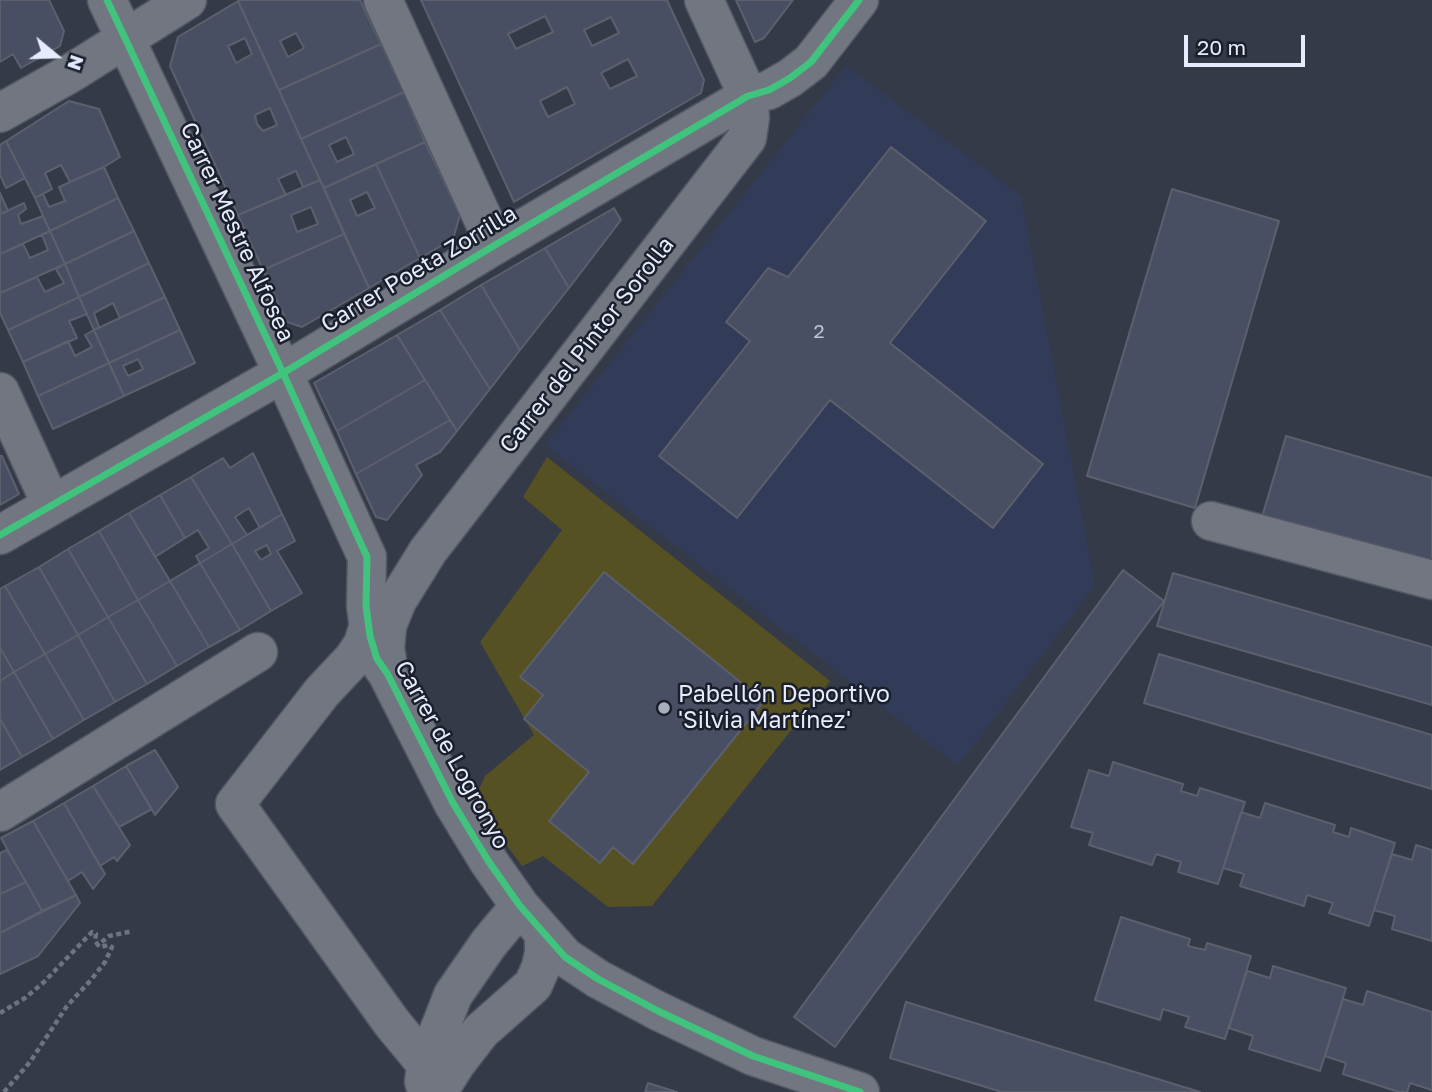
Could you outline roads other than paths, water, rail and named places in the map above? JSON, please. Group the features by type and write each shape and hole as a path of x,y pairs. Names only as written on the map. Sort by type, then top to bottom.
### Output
{"street":[{"name":"Carrer Mestre Alfosea","path":"107,0 367,557"},
{"path":"0,113 71,73 187,0"},
{"path":"383,0 495,245"},
{"path":"704,0 748,96 750,118 747,138"},
{"name":"Carrer del Pintor Sorolla","path":"387,673 387,626 397,601 428,551 747,138 771,128 797,95 811,62 859,0"},
{"name":"Carrer del Pintor Sorolla","path":"748,96 769,90 811,62"},
{"name":"Carrer Poeta Zorrilla","path":"0,535 283,373 748,96"},
{"path":"0,392 51,504"},
{"path":"1211,521 1432,580"},
{"path":"367,557 397,562 428,551"},
{"name":"Carrer de Logronyo","path":"367,557 366,606 377,659 387,673 453,803 489,862 532,921 565,957 598,979 658,1011 753,1056 860,1092"},
{"path":"369,625 363,644 353,659 322,692 234,804 392,1023 431,1083 441,1087 481,1031 533,985 548,979 570,976 598,979"},
{"path":"0,812 258,652"},
{"path":"431,1083 453,995 489,943 532,921 544,953 533,985"}],"place":[{"name":"Pabellón Deportivo 'Silvia Martínez'","path":"664,708"}]}
